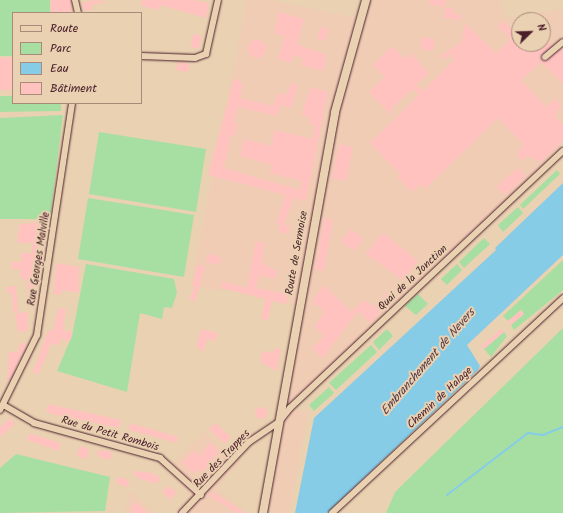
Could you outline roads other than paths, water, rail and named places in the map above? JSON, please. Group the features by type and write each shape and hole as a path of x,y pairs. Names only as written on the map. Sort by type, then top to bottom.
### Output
{"main road":[{"name":"Route de Sermoise","path":"263,513 335,112 366,0"}],"street":[{"path":"75,0 78,12"},
{"path":"142,56 195,58 206,54 218,0"},
{"path":"545,57 563,42"},
{"name":"Rue Georges Malville","path":"2,408 37,335 72,104"},
{"name":"Quai de la Jonction","path":"279,422 290,408 563,151"},
{"name":"Chemin de Halage","path":"332,513 563,298"},
{"name":"Rue du Petit Rombois","path":"2,408 34,424 160,458 201,495"},
{"name":"Rue des Trappes","path":"182,513 201,495 250,442 279,422"}],"water":[{"name":"Embranchement de Nevers","path":"563,183 563,255 467,345 480,366 478,370 327,513 295,513 314,418 496,250 495,248"}],"waterway":[{"path":"447,495 528,433 543,435 563,427"}]}
